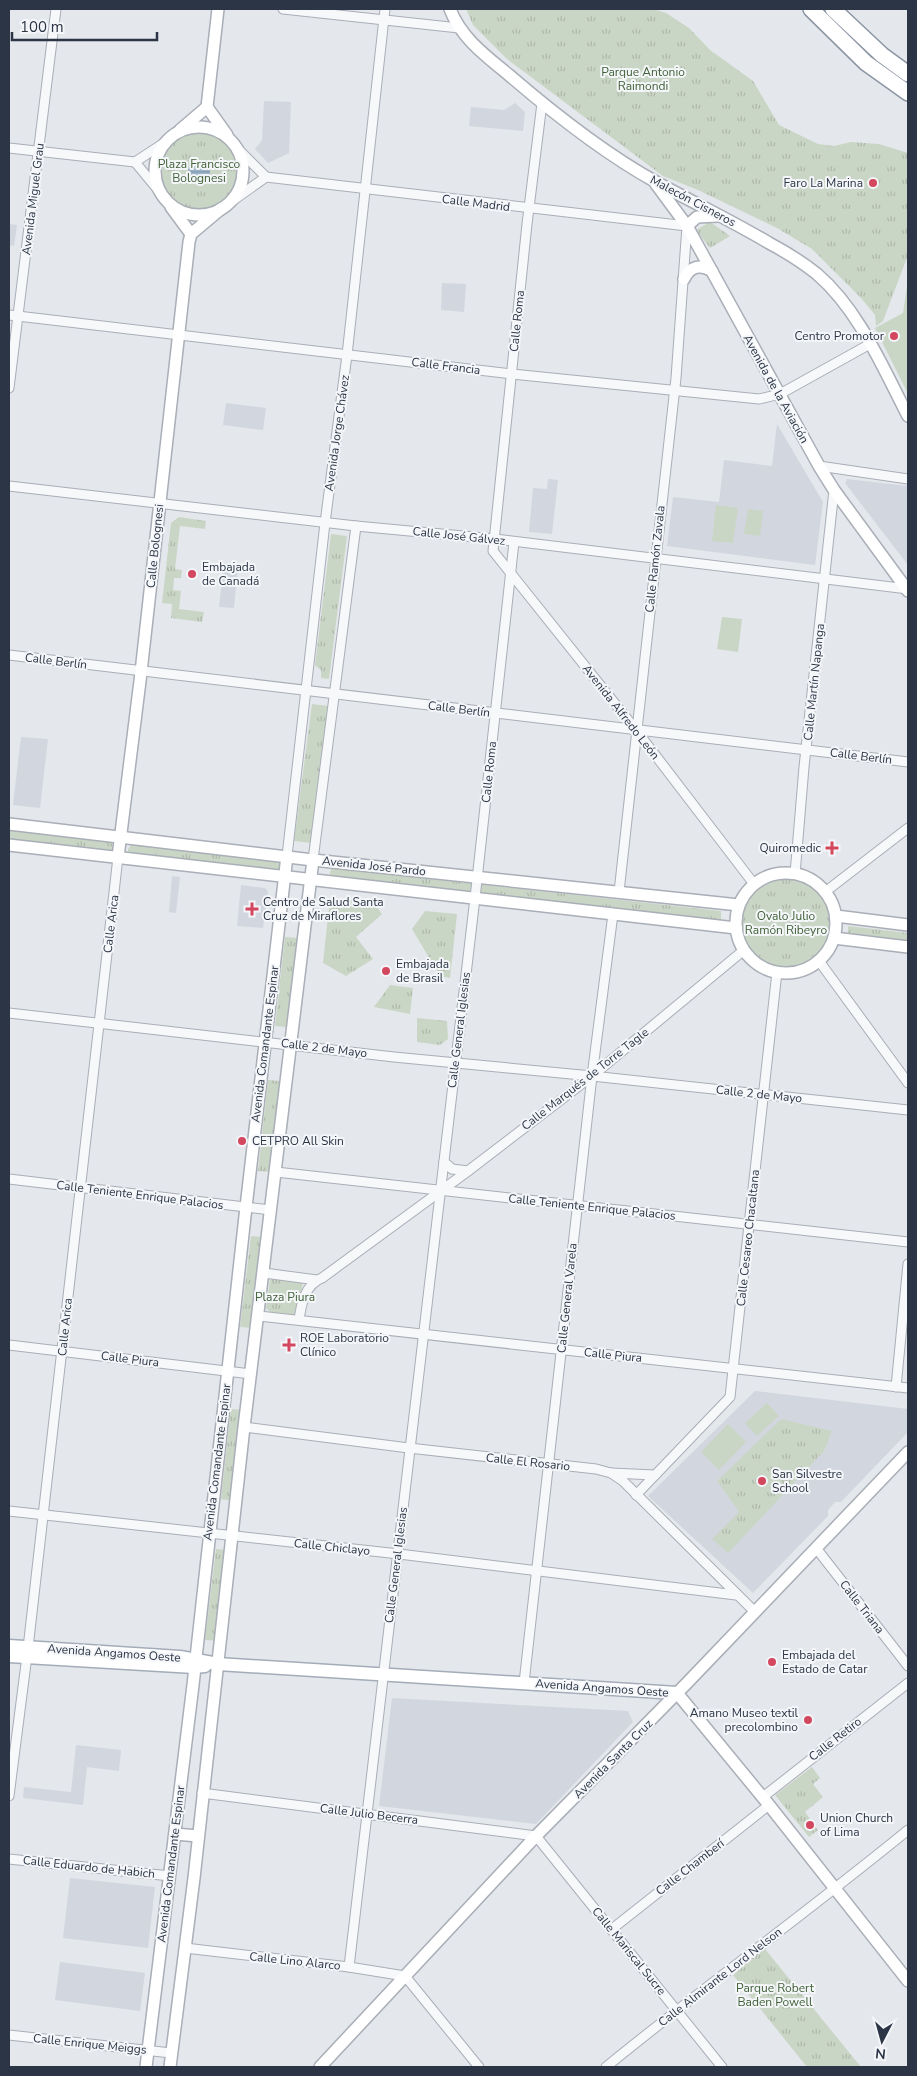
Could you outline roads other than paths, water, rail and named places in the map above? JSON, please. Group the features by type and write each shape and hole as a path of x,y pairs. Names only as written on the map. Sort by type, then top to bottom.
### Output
{"highway":[{"path":"810,9 866,63 908,93"},
{"path":"833,9 882,55 908,74"}],"main road":[{"path":"207,107 170,139 160,152 156,166 156,178 165,199 191,234 225,206 236,194 243,176 242,164 233,144 207,107 218,9"},
{"name":"Malecón Cisneros","path":"450,9 459,28 474,45 542,103 653,181 721,216 794,258 816,273 835,291 870,344 908,416"},
{"path":"170,139 188,129 204,128 218,132 233,144"},
{"name":"Avenida de la Aviación","path":"653,181 687,226 819,466 834,490 908,590"},
{"path":"165,199 177,209 194,215 208,214 225,206"},
{"path":"687,226 697,217 721,216"},
{"name":"Calle Bolognesi","path":"118,857 191,234"},
{"path":"684,279 689,270 696,267 704,267 712,271"},
{"name":"Avenida José Pardo","path":"9,824 313,860 739,905"},
{"name":"Avenida José Pardo","path":"9,845 736,928"},
{"name":"Avenida Comandante Espinar","path":"146,2067 175,1834 265,1041 288,856"},
{"name":"Avenida Comandante Espinar","path":"170,2067 244,1427 313,860"},
{"path":"775,874 795,874 812,880 825,892 832,903 836,916 834,938 828,951 819,961 797,972 776,972 761,966 744,950 736,928 739,905 745,894 754,884 775,874"},
{"path":"836,916 908,925"},
{"path":"834,938 908,947"},
{"name":"Avenida Santa Cruz","path":"320,2067 536,1836 678,1693 908,1452"},
{"name":"Avenida Angamos Oeste","path":"9,1646 27,1652 678,1693 908,1981"},
{"name":"Avenida Angamos Oeste","path":"9,1656 27,1652"},
{"path":"175,1834 198,1836"}],"street":[{"name":"Avenida Miguel Grau","path":"9,388 13,316 38,151 56,9"},
{"path":"284,9 459,28"},
{"name":"Avenida Jorge Chávez","path":"288,856 325,523 348,355 385,9"},
{"name":"Calle Roma","path":"494,539 542,103"},
{"path":"9,148 135,162 170,139"},
{"path":"225,206 266,177 233,144"},
{"path":"135,162 165,199"},
{"name":"Calle Madrid","path":"266,177 687,226"},
{"name":"Calle Ramón Zavala","path":"619,892 674,390 687,226"},
{"name":"Calle Francia","path":"13,316 512,374 759,399 780,394 870,344"},
{"path":"819,466 908,479"},
{"name":"Calle José Gálvez","path":"9,486 325,523 494,539 908,590"},
{"name":"Calle Martín Napanga","path":"795,874 806,750 834,490"},
{"path":"313,860 356,526"},
{"name":"Avenida Alfredo León","path":"494,539 493,551 636,730 754,884"},
{"name":"Calle Roma","path":"475,898 514,542"},
{"path":"509,587 513,583 519,582"},
{"name":"Calle Berlín","path":"9,656 141,670 908,762"},
{"path":"825,892 908,828"},
{"name":"Calle Arica","path":"9,1796 11,1763 27,1652 118,857"},
{"name":"Calle General Iglesias","path":"349,1967 382,1674 399,1554 422,1334 475,898"},
{"name":"Calle General Varela","path":"524,1683 592,1076 613,914"},
{"name":"Calle Marqués de Torre Tagle","path":"299,1320 302,1300 317,1280 468,1171 592,1076 744,950"},
{"path":"819,961 908,1082"},
{"name":"Calle Cesareo Chacaltana","path":"636,1495 729,1400 750,1225 776,972"},
{"name":"Calle 2 de Mayo","path":"9,1013 908,1110"},
{"path":"606,1064 605,1072 610,1078"},
{"path":"444,1162 452,1169 468,1171"},
{"name":"Calle Teniente Enrique Palacios","path":"276,1172 908,1242"},
{"name":"Calle Teniente Enrique Palacios","path":"9,1179 271,1210"},
{"path":"422,1188 426,1196 422,1204"},
{"path":"896,1387 908,1264"},
{"path":"264,1273 317,1280"},
{"name":"Calle Piura","path":"259,1316 908,1388"},
{"name":"Calle Piura","path":"9,1345 251,1374"},
{"name":"Calle El Rosario","path":"244,1427 596,1469 611,1473 618,1476 755,1612"},
{"path":"611,1473 655,1475"},
{"name":"Calle Chiclayo","path":"9,1511 399,1554 736,1595"},
{"name":"Calle Triana","path":"816,1548 908,1666"},
{"path":"714,1592 721,1588 723,1582"},
{"name":"Calle Retiro","path":"766,1801 908,1683"},
{"name":"Calle Julio Becerra","path":"202,1793 536,1836"},
{"name":"Calle Chamberí","path":"612,1929 766,1801"},
{"name":"Calle Almirante Lord Nelson","path":"606,2067 676,2010 836,1889 908,1830"},
{"name":"Calle Mariscal Sucre","path":"536,1836 722,2067"},
{"name":"Calle Eduardo de Habich","path":"9,1859 170,1876"},
{"name":"Calle Lino Alarco","path":"184,1948 349,1967 405,1976"},
{"path":"405,1976 479,2067"},
{"name":"Calle Enrique Meiggs","path":"9,2035 171,2053"}],"water":[{"path":"199,160 207,163 210,171 207,179 199,182 191,179 188,171 191,163"}],"place":[{"name":"Faro La Marina","path":"873,183"},
{"name":"Centro Promotor","path":"894,336"},
{"name":"Embajada de Canadá","path":"192,574"},
{"name":"Quiromedic","path":"832,848"},
{"name":"Centro de Salud Santa Cruz de Miraflores","path":"252,909"},
{"name":"Embajada de Brasil","path":"386,971"},
{"name":"CETPRO All Skin","path":"242,1141"},
{"name":"ROE Laboratorio Clínico","path":"289,1345"},
{"name":"San Silvestre School","path":"762,1481"},
{"name":"Embajada del Estado de Catar","path":"772,1662"},
{"name":"Amano Museo textil precolombino","path":"808,1720"},
{"name":"Union Church of Lima","path":"810,1825"}],"park label":[{"name":"Parque Antonio Raimondi","path":"643,79"},
{"name":"Plaza Francisco Bolognesi","path":"199,171"},
{"name":"Ovalo Julio Ramón Ribeyro","path":"786,923"},
{"name":"Plaza Piura","path":"285,1297"},
{"name":"Parque Robert Baden Powell","path":"775,1995"}]}
